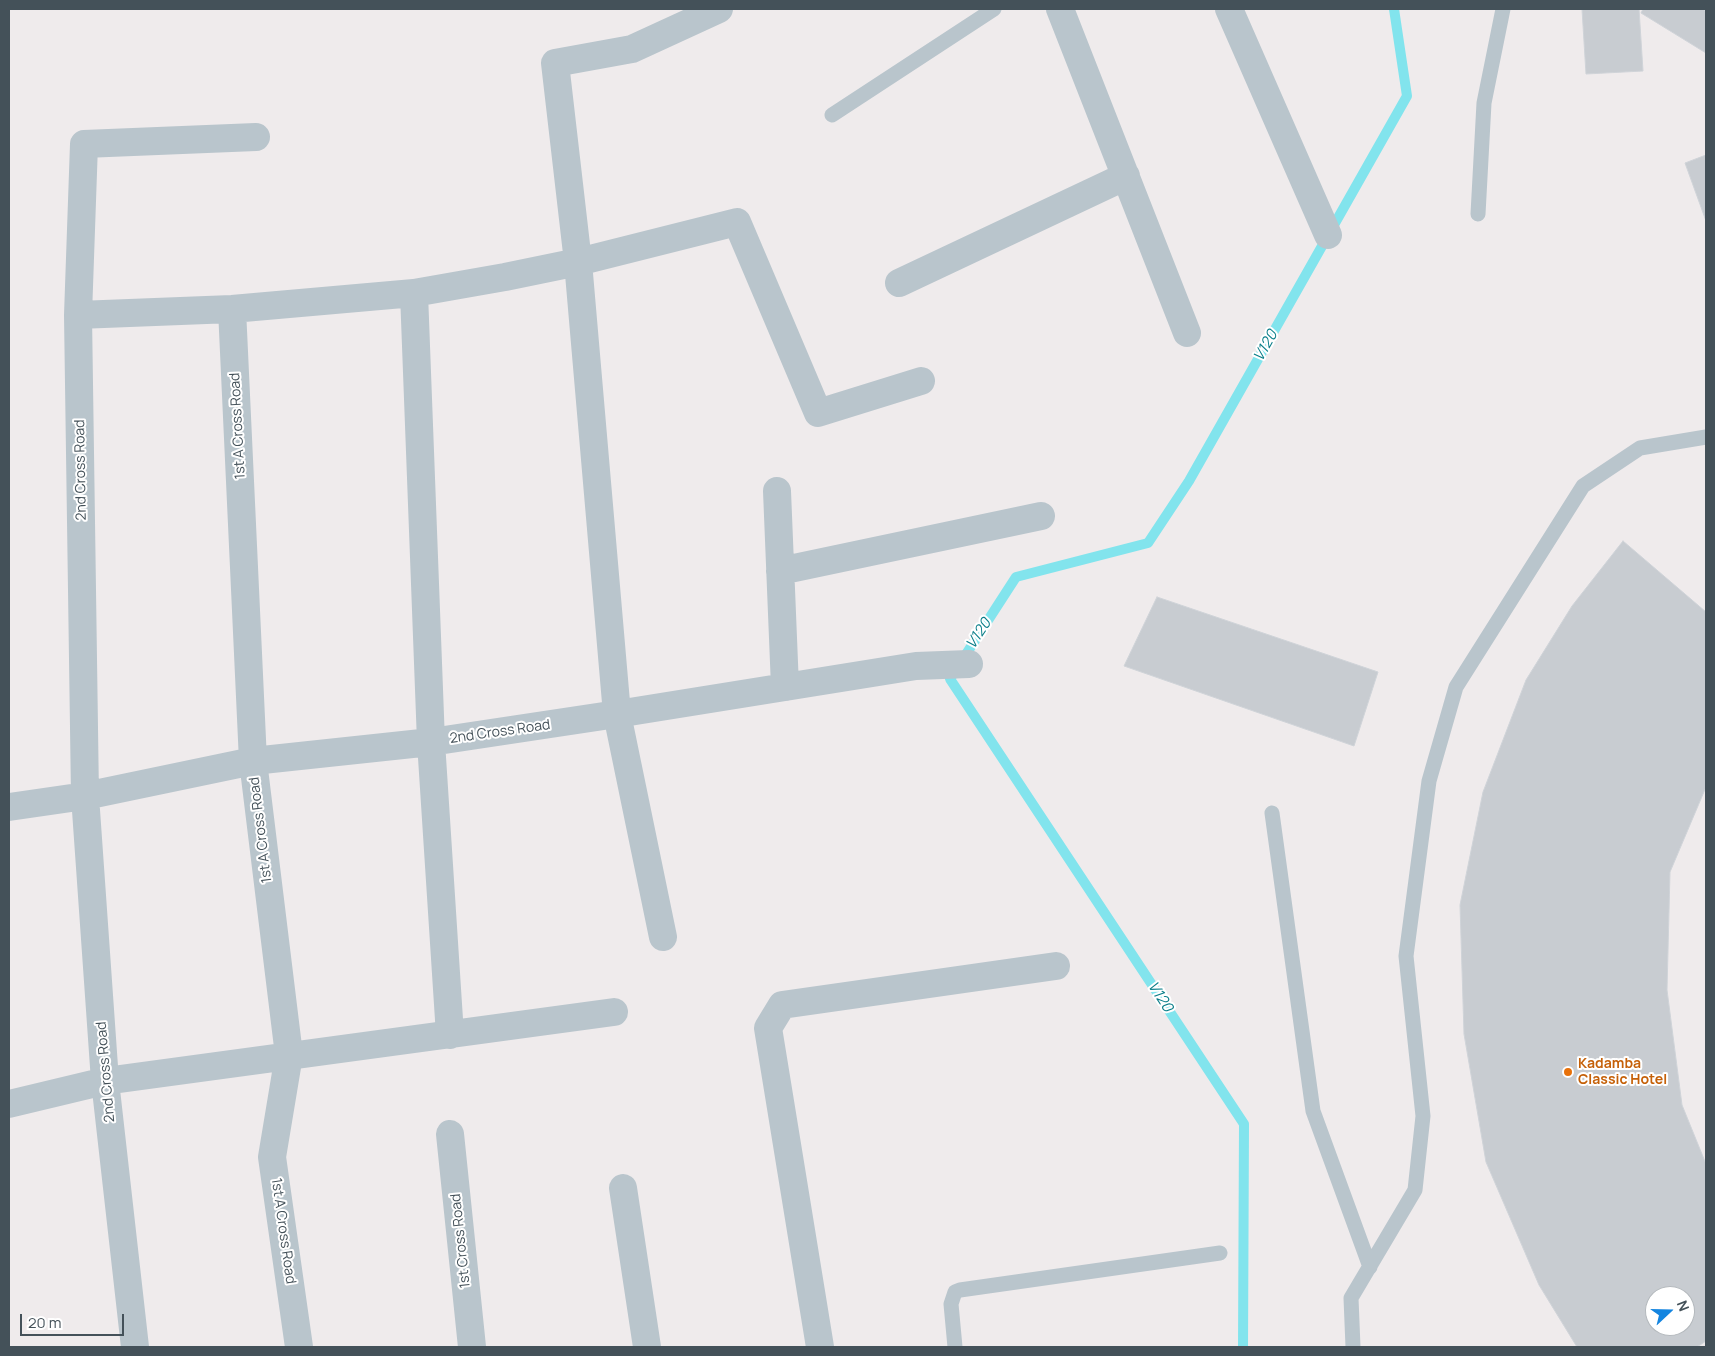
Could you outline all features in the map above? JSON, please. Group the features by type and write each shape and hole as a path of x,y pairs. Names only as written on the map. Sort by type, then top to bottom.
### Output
{"street":[{"path":"663,937 617,714 578,262 555,63 632,49 719,9"},
{"path":"1060,9 1188,333"},
{"path":"1229,9 1328,236"},
{"name":"2nd Cross Road","path":"135,1347 105,1081 85,796 78,315 84,144 256,137"},
{"path":"899,283 1126,176"},
{"path":"78,315 232,308 414,293 578,262 737,222 818,413 921,381"},
{"path":"414,293 431,742 450,1035"},
{"name":"1st A Cross Road","path":"232,308 253,761 289,1055 272,1157 300,1347"},
{"path":"777,491 785,687"},
{"path":"780,571 1041,516"},
{"name":"2nd Cross Road","path":"9,807 85,796 253,761 431,742 928,666 969,664"},
{"path":"820,1347 768,1028 782,1005 1056,966"},
{"path":"9,1104 105,1081 614,1012"},
{"name":"1st Cross Road","path":"450,1134 472,1347"},
{"path":"623,1188 647,1347"}],"lane":[{"path":"832,114 994,9"},
{"path":"1478,214 1484,103 1503,9"},
{"path":"1353,1347 1351,1298 1416,1190 1423,1116 1406,956 1430,781 1456,687 1583,486 1640,448 1706,437"},
{"path":"1272,813 1313,1111 1370,1267"},
{"path":"956,1347 951,1304 955,1292 960,1290 1220,1253"}],"building":[{"path":"1582,9 1639,9 1643,71 1586,74"},
{"path":"1643,9 1702,9 1706,11 1706,53 1641,13"},
{"path":"1706,155 1706,221 1685,163"},
{"path":"1623,541 1706,612 1706,787 1670,872 1667,990 1682,1105 1706,1164 1706,1341 1697,1347 1577,1347 1539,1285 1486,1162 1464,1034 1460,905 1483,792 1526,680 1572,606"},
{"path":"1157,597 1378,672 1354,746 1124,666"}],"waterway":[{"name":"V120","path":"1243,1347 1244,1124 950,679 1016,577 1148,543 1189,481 1407,96 1394,9"}],"place":[{"name":"Kadamba Classic Hotel","path":"1568,1072"}]}
